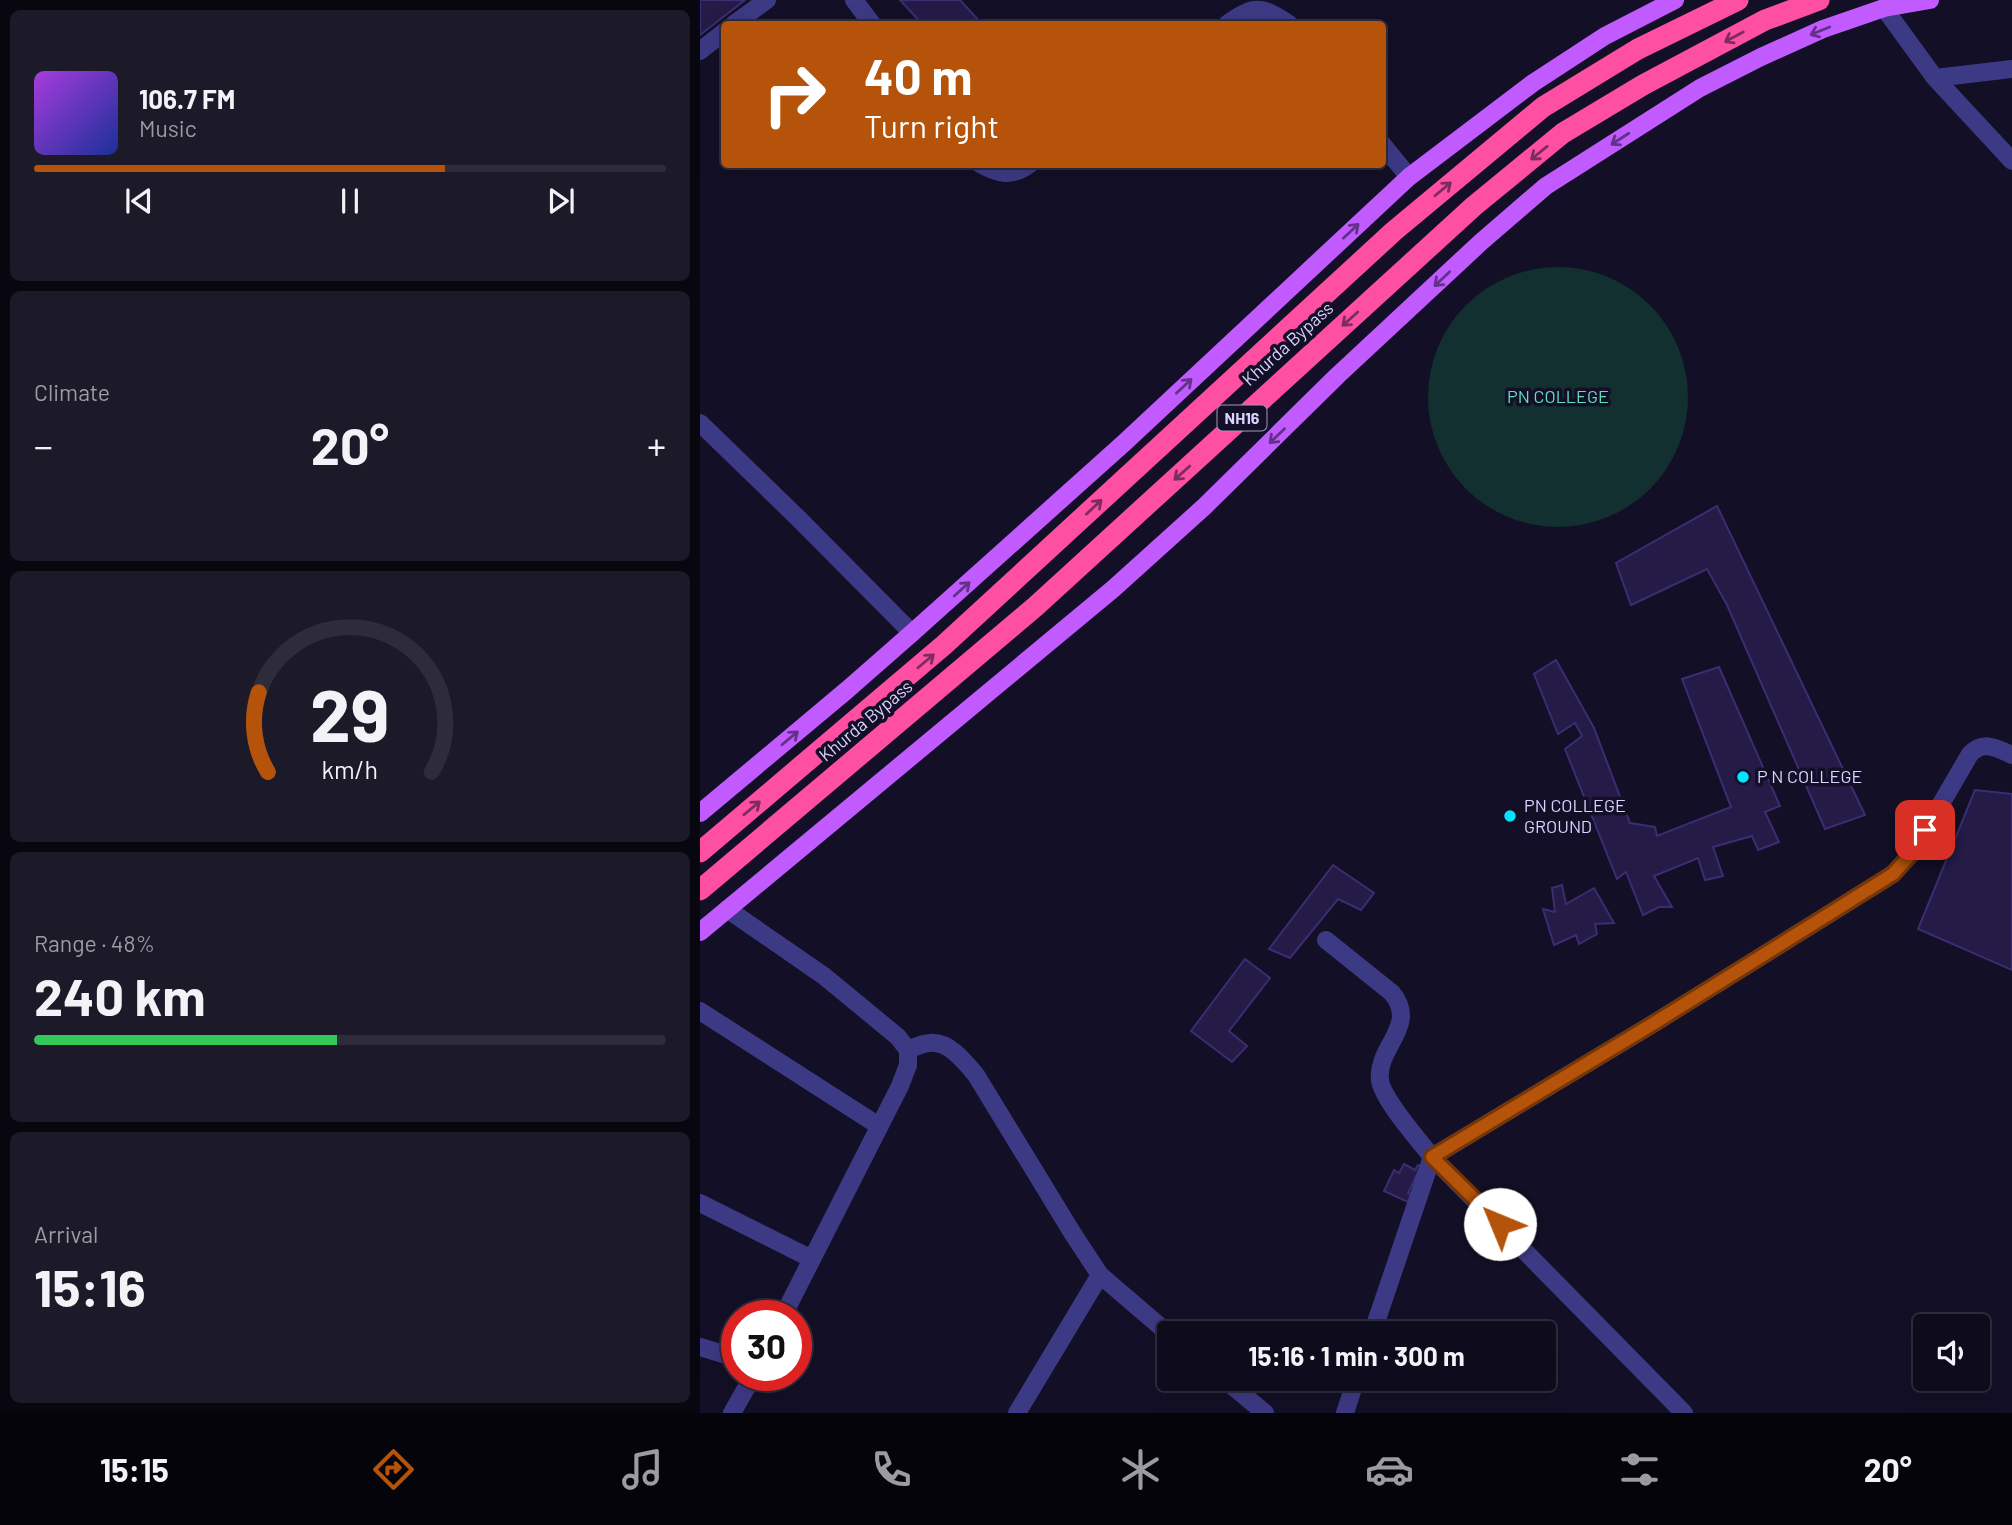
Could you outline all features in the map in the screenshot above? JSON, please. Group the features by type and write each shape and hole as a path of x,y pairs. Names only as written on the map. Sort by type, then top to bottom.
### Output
{"highway":[{"name":"Khurda Bypass","path":"700,852 944,645 1394,231 1468,168 1543,107 1638,49 1738,0"},
{"name":"Khurda Bypass","path":"700,890 1036,606 1474,206 1563,133 1643,85 1765,20 1819,0"}],"main road":[{"path":"700,813 847,691 1124,443 1409,177 1533,83 1605,36 1675,0"},
{"path":"700,932 1113,589 1205,506 1337,376 1480,242 1546,186 1700,88 1804,37 1884,8 1930,0"}],"street":[{"path":"738,21 767,0"},
{"path":"854,0 870,21"},
{"path":"1884,8 1935,78 2012,160"},
{"path":"1231,21 1247,10 1270,11 1285,21"},
{"path":"700,51 721,34"},
{"path":"1935,78 2012,69"},
{"path":"1386,149 1409,177"},
{"path":"987,168 998,174 1025,168"},
{"path":"701,425 912,633"},
{"path":"1376,1321 1432,1157 1656,1022 1893,874 1913,852 1970,754 1983,745 2012,755"},
{"path":"727,909 824,976 898,1037 908,1049 908,1065 791,1300"},
{"path":"1326,940 1392,993 1399,1003 1401,1022 1380,1071 1382,1088 1396,1110 1432,1157 1684,1413"},
{"path":"700,1011 879,1126"},
{"path":"908,1049 931,1042 943,1045 958,1055 976,1075 1100,1275 1157,1324"},
{"path":"700,1203 812,1259"},
{"path":"1017,1413 1100,1275"},
{"path":"700,1347 721,1353"},
{"path":"732,1413 744,1391"},
{"path":"1238,1391 1265,1413"},
{"path":"1345,1413 1352,1391"}],"green space":[{"name":"PN COLLEGE","path":"1545,267 1571,267 1596,272 1619,282 1641,296 1659,314 1683,359 1688,397 1683,435 1673,458 1659,480 1641,498 1596,522 1571,527 1545,527 1520,522 1497,512 1475,498 1457,480 1433,435 1428,410 1428,384 1433,359 1443,336 1457,314 1475,296 1520,272"}],"building":[{"path":"700,0 745,0 700,35"},
{"path":"900,0 960,0 979,21 919,21"},
{"path":"1717,506 1865,815 1825,829 1727,605 1707,569 1631,605 1616,563"},
{"name":"P N COLLEGE","path":"1556,660 1594,728 1630,823 1655,827 1657,836 1731,807 1682,679 1719,667 1780,806 1765,812 1779,842 1758,850 1752,836 1713,847 1723,876 1705,880 1698,858 1654,876 1672,907 1659,907 1643,915 1626,872 1617,879 1565,749 1582,736 1575,723 1558,734 1534,674"},
{"path":"1975,790 2012,794 2012,970 1918,929"},
{"path":"1333,865 1374,893 1361,910 1338,899 1290,958 1269,949"},
{"path":"1562,885 1566,904 1594,888 1614,923 1595,924 1597,934 1579,944 1576,935 1554,945 1543,909 1555,912 1552,888"},
{"path":"1245,959 1270,978 1229,1031 1247,1046 1232,1062 1191,1031"},
{"path":"1404,1164 1415,1170 1418,1165 1421,1166 1408,1193 1414,1196 1410,1203 1384,1191 1394,1170 1399,1173"}],"place":[{"name":"P N COLLEGE","path":"1743,777"},
{"name":"PN COLLEGE GROUND","path":"1510,816"}],"route":[{"path":"1500,1224 1432,1157 1656,1022 1893,874 1913,852 1925,830"}]}
